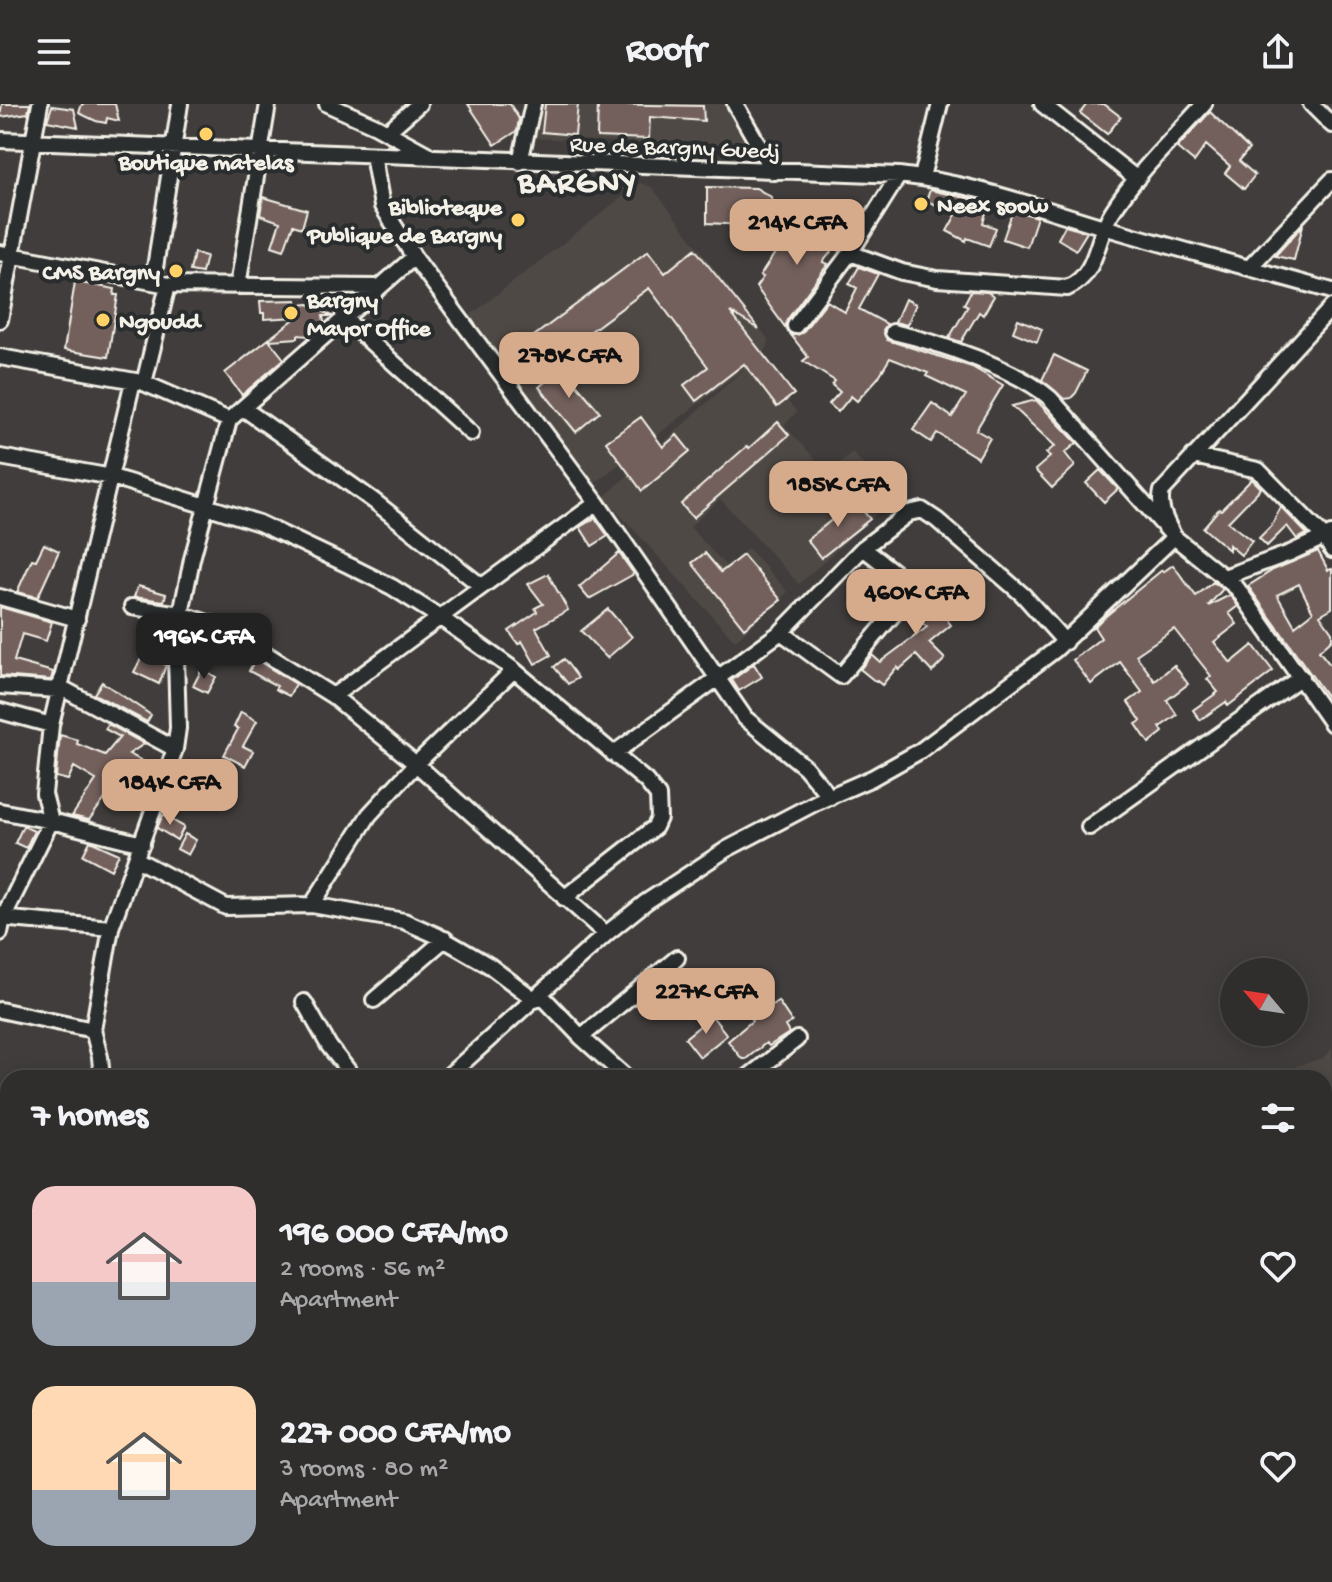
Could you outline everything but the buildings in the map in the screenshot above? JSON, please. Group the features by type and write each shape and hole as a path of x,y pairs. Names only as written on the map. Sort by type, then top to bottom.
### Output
{"street":[{"path":"0,320 7,254 35,142 40,104"},
{"path":"111,928 1,923 51,821 44,794 51,725 161,283 180,104"},
{"path":"238,286 268,104"},
{"path":"327,104 430,156"},
{"path":"387,132 419,104"},
{"path":"520,162 533,104"},
{"path":"735,104 774,172"},
{"path":"922,177 940,104"},
{"path":"1042,104 1137,179"},
{"path":"850,253 902,272 937,279 1067,288 1080,282 1092,265 1111,213 1204,104"},
{"path":"1311,104 1332,125"},
{"name":"Rue de Bargny Guedj","path":"0,140 922,177 1016,198 1104,227 1332,291"},
{"path":"373,155 382,206 414,257 597,503 745,718 805,767 830,797"},
{"path":"795,326 850,253 899,175"},
{"path":"1249,268 1332,180"},
{"path":"7,254 161,283 377,287"},
{"path":"101,1070 93,1030 111,928 175,749 178,728 176,657 181,614 229,420 414,257"},
{"path":"1174,537 1162,514 1162,491 1332,307"},
{"path":"343,317 471,433"},
{"path":"893,332 927,340 1029,381 1040,389 1174,537 1237,588 1332,724"},
{"path":"0,357 138,382 229,420"},
{"path":"243,408 374,501 480,585"},
{"path":"1193,456 1258,470 1330,540 1224,577"},
{"path":"0,457 112,477 259,523 392,587 514,670 646,781 658,796 659,818 655,827 564,898"},
{"path":"333,696 441,618 480,585 597,503"},
{"path":"613,754 781,632 863,548 909,513 922,510 937,520 1023,595 1065,642"},
{"path":"455,1070 606,934 646,902 727,849 920,751 1065,642 1174,537"},
{"path":"781,632 841,676 913,591 912,586 863,548"},
{"path":"0,597 77,619"},
{"path":"132,607 181,614 228,630 333,696 416,764 606,934"},
{"path":"312,905 369,815 416,764 514,670"},
{"path":"1089,827 1301,677"},
{"path":"0,686 58,688 175,749"},
{"path":"0,711 51,725"},
{"path":"0,811 142,844"},
{"path":"136,859 226,907 312,905 404,921 445,939 538,997 618,1070"},
{"path":"374,1000 445,939"},
{"path":"581,1037 677,958"},
{"path":"304,1002 329,1046 348,1070"},
{"path":"0,1010 93,1030"},
{"path":"757,1070 797,1039"}],"shaded area":[{"path":"538,104 726,104 753,148 531,138"},
{"path":"640,183 652,187 768,339 767,349 752,361 797,412 784,425 828,473 852,452 894,498 799,584 720,499 690,527 727,567 748,548 788,592 735,641 604,497 747,366 595,483 468,317"},
{"path":"1332,1049 1332,1070 1284,1070 1323,1058"}],"place":[{"name":"Boutique matelas","path":"206,134"},
{"name":"Neex soow","path":"921,204"},
{"name":"Biblioteque Publique de Bargny","path":"518,220"},
{"name":"CMS Bargny","path":"176,271"},
{"name":"Bargny Mayor Office","path":"291,313"},
{"name":"Ngoudd","path":"103,320"}],"district":[{"name":"BARGNY","path":"578,180"}]}
